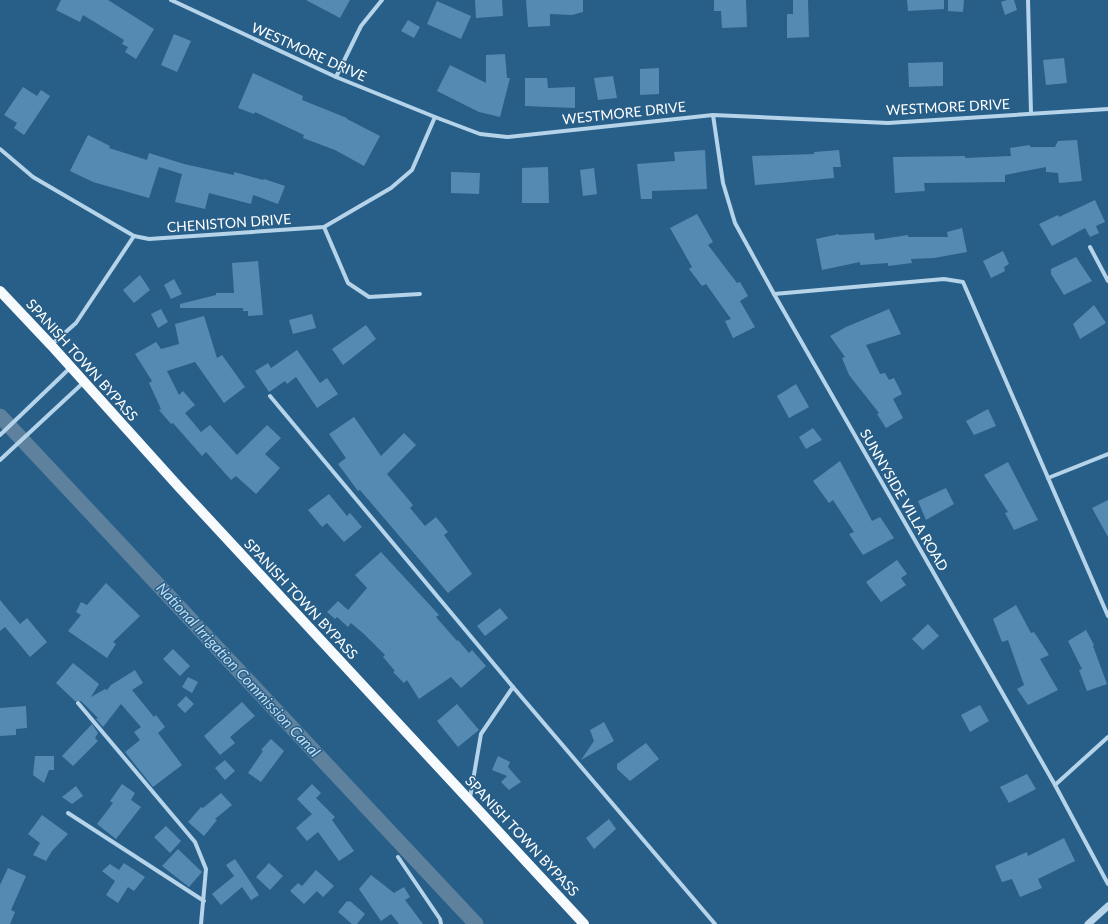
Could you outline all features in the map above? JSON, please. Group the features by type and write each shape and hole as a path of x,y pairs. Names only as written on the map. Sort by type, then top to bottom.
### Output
{"main road":[{"name":"SPANISH TOWN BYPASS","path":"0,291 51,345 178,486 584,924"}],"street":[{"name":"WESTMORE DRIVE","path":"171,0 336,77 434,118 480,134 507,137 713,115 888,123 1108,108"},
{"path":"336,77 361,26 382,0"},
{"path":"1028,0 1032,113"},
{"name":"SUNNYSIDE VILLA ROAD","path":"713,115 723,183 735,222 774,294 1055,786 1108,884"},
{"name":"CHENISTON DRIVE","path":"0,149 33,177 134,236 149,239 324,227 391,188 412,170 434,118"},
{"path":"324,227 348,283 369,298 420,294"},
{"path":"51,345 76,323 134,236"},
{"path":"1090,247 1108,281"},
{"path":"774,294 944,279 963,282 1108,616"},
{"path":"0,434 71,367"},
{"path":"0,460 84,382"},
{"path":"270,396 513,687 715,924"},
{"path":"1048,478 1108,454"},
{"path":"470,801 481,734 513,687"},
{"path":"78,703 196,842 206,869 202,924"},
{"path":"1055,786 1108,737"},
{"path":"68,813 204,901"},
{"path":"398,857 440,919 441,924"},
{"path":"1088,924 1108,906"}],"building":[{"path":"61,0 108,0 154,29 136,59 125,52 128,47 122,44 124,40 83,15 80,22 56,10"},
{"path":"306,0 350,0 340,18"},
{"path":"475,0 502,0 503,16 476,18"},
{"path":"526,0 583,0 583,12 572,15 550,14 550,26 528,27"},
{"path":"714,0 746,0 747,27 722,28 721,11 714,11"},
{"path":"793,0 808,0 809,37 787,38 787,14 793,14"},
{"path":"907,0 944,0 944,9 908,11"},
{"path":"948,0 964,0 963,12 948,11"},
{"path":"1014,0 1017,10 1005,15 1001,2"},
{"path":"437,1 471,16 461,39 427,24"},
{"path":"408,20 420,27 414,38 401,31"},
{"path":"174,34 191,41 177,72 161,65"},
{"path":"505,54 507,78 510,78 500,117 479,112 437,91 450,65 486,83 486,55"},
{"path":"1064,58 1067,83 1046,85 1043,60"},
{"path":"943,62 943,86 909,87 908,63"},
{"path":"659,68 659,94 640,95 640,69"},
{"path":"253,73 303,96 302,100 347,118 380,136 364,166 335,150 303,138 304,135 255,112 254,114 238,108"},
{"path":"613,76 617,98 598,100 594,78"},
{"path":"525,78 547,78 548,88 575,87 575,108 525,106"},
{"path":"23,87 37,96 41,90 50,96 24,135 14,128 17,123 4,115"},
{"path":"88,135 110,146 109,148 147,160 149,153 184,164 234,175 234,172 285,186 278,204 253,195 251,204 209,193 205,209 175,202 182,174 159,167 149,198 93,182 70,171"},
{"path":"1077,140 1082,181 1059,183 1058,173 1046,172 1046,167 1005,175 1005,182 924,183 925,191 895,193 893,157 965,156 965,158 1011,156 1010,148 1030,145 1030,147 1055,147 1058,141"},
{"path":"705,150 707,189 652,191 652,199 641,199 637,164 675,161 674,152"},
{"path":"839,150 841,167 833,167 834,178 755,185 752,156 814,154 814,152"},
{"path":"548,167 549,203 522,203 522,168"},
{"path":"594,168 597,194 583,196 580,170"},
{"path":"451,172 480,173 479,194 451,193"},
{"path":"1095,200 1105,222 1096,226 1099,233 1090,237 1085,228 1052,246 1039,224 1058,215 1059,217"},
{"path":"697,214 713,242 708,245 737,283 740,282 748,296 740,301 755,327 733,338 725,321 731,319 706,284 702,286 689,269 692,267 670,228"},
{"path":"962,228 967,252 934,258 911,259 912,263 888,266 888,263 860,265 860,262 822,270 816,239 839,234 874,233 875,240 908,235 908,237 948,237 947,232"},
{"path":"1003,251 1009,264 1004,267 1005,271 991,278 983,261"},
{"path":"1076,257 1092,281 1064,295 1051,274 1051,269"},
{"path":"258,261 263,315 248,316 248,311 243,311 243,308 180,308 180,304 216,295 216,293 234,293 232,263"},
{"path":"140,275 150,290 134,303 123,290"},
{"path":"174,279 182,294 171,299 164,285"},
{"path":"1094,305 1106,323 1080,339 1073,324"},
{"path":"161,309 168,322 158,328 151,314"},
{"path":"889,309 901,334 866,345 880,374 885,373 889,380 894,378 902,394 893,399 903,418 886,428 877,414 879,413 849,375 842,358 845,357 830,336 846,327"},
{"path":"312,314 316,328 293,334 289,320"},
{"path":"204,316 217,358 222,355 245,387 224,403 195,362 167,371 179,395 183,391 195,405 185,413 201,432 210,425 237,455 267,425 281,438 265,454 280,468 256,494 236,476 231,480 206,452 202,456 173,423 171,424 159,410 161,409 149,383 152,381 135,354 156,342 161,349 179,344 175,324"},
{"path":"366,325 376,339 343,365 332,349"},
{"path":"297,350 320,383 327,378 338,394 317,408 296,377 287,384 285,381 269,392 255,371 268,363 271,368"},
{"path":"796,384 809,407 789,418 777,396"},
{"path":"988,409 996,426 974,435 966,421"},
{"path":"354,417 381,456 404,433 416,445 387,474 413,505 410,508 425,526 436,517 448,532 444,535 472,574 448,593 360,490 358,491 338,464 346,458 329,434"},
{"path":"813,428 822,440 806,449 799,437"},
{"path":"840,461 872,521 880,517 894,538 863,555 849,534 854,532 833,500 829,503 813,481"},
{"path":"1008,462 1038,520 1014,530 1005,513 1008,512 984,475"},
{"path":"946,488 954,504 926,520 918,501"},
{"path":"329,494 347,516 350,513 362,527 344,542 327,523 322,527 308,510"},
{"path":"1108,500 1108,537 1092,508"},
{"path":"381,552 439,615 436,617 457,641 458,640 469,653 472,650 486,666 461,688 451,677 419,699 407,680 404,683 393,672 395,671 383,657 385,655 364,634 351,623 348,627 337,617 335,619 327,612 338,601 348,610 367,588 355,575"},
{"path":"897,560 907,574 901,578 906,585 881,602 866,582"},
{"path":"106,583 140,616 113,642 116,644 107,658 68,631 81,615 76,612 81,602 87,605"},
{"path":"0,600 20,624 27,618 47,642 30,657 5,627 0,631"},
{"path":"1016,605 1031,633 1034,632 1049,655 1040,659 1058,690 1028,705 1017,689 1024,685 1008,640 1002,642 993,619"},
{"path":"500,608 508,618 485,636 477,626"},
{"path":"928,624 939,636 923,650 912,639"},
{"path":"1086,630 1094,645 1093,646 1107,684 1087,691 1079,670 1082,669 1068,641"},
{"path":"173,649 190,666 180,676 163,659"},
{"path":"73,663 99,684 91,697 105,689 107,690 111,685 135,670 143,683 132,690 154,717 156,715 165,727 158,733 182,765 153,787 125,752 140,740 134,732 141,727 121,704 103,727 96,719 98,718 81,701 75,701 56,683"},
{"path":"188,677 198,682 192,693 182,687"},
{"path":"186,696 194,704 185,713 177,705"},
{"path":"242,702 255,716 230,737 235,743 220,755 204,736"},
{"path":"457,704 479,730 458,747 437,721"},
{"path":"980,705 989,721 970,732 961,715"},
{"path":"26,706 27,728 16,729 16,735 0,736 0,708"},
{"path":"604,722 614,741 581,760 594,741 590,730"},
{"path":"92,724 98,733 95,738 98,741 73,766 62,756"},
{"path":"271,739 284,751 261,782 248,773 263,751 261,750"},
{"path":"646,743 659,759 630,781 617,769 617,764"},
{"path":"35,756 54,756 54,770 49,770 44,783 33,775"},
{"path":"498,756 510,762 508,767 521,782 509,790 501,782 507,776 492,770"},
{"path":"225,760 235,771 225,780 215,768"},
{"path":"1027,774 1036,789 1009,803 1000,787"},
{"path":"122,784 135,793 131,800 141,807 116,839 97,824 113,803 110,801"},
{"path":"312,784 321,793 316,798 335,817 332,820 354,851 339,861 318,832 307,841 296,828 312,814 297,799"},
{"path":"76,786 83,796 72,804 62,797"},
{"path":"221,793 232,805 215,819 217,820 204,836 188,822 201,807 203,808"},
{"path":"42,815 68,834 52,851 46,861 33,855 40,843 28,834"},
{"path":"609,819 616,829 594,849 586,838"},
{"path":"166,826 181,841 170,853 154,837"},
{"path":"1064,838 1075,861 1038,879 1042,888 1020,897 1012,879 1002,882 995,866 1027,852 1028,856"},
{"path":"178,849 202,872 189,887 162,866"},
{"path":"235,859 259,895 251,900 242,887 221,905 212,894 234,876 226,865"},
{"path":"124,863 145,877 134,891 128,887 118,903 106,895 115,881 102,871 110,864 119,870"},
{"path":"269,863 283,876 270,890 256,877"},
{"path":"8,868 26,876 11,910 15,912 10,924 0,924 0,885"},
{"path":"316,870 334,886 323,897 317,891 304,904 290,891 298,883 302,886"},
{"path":"371,875 394,893 404,887 410,897 405,900 423,924 399,924 391,914 381,921 359,889"},
{"path":"347,901 350,901 365,914 357,924 352,924 338,912"}],"waterway":[{"name":"National Irrigation Commission Canal","path":"0,416 476,924"}]}
